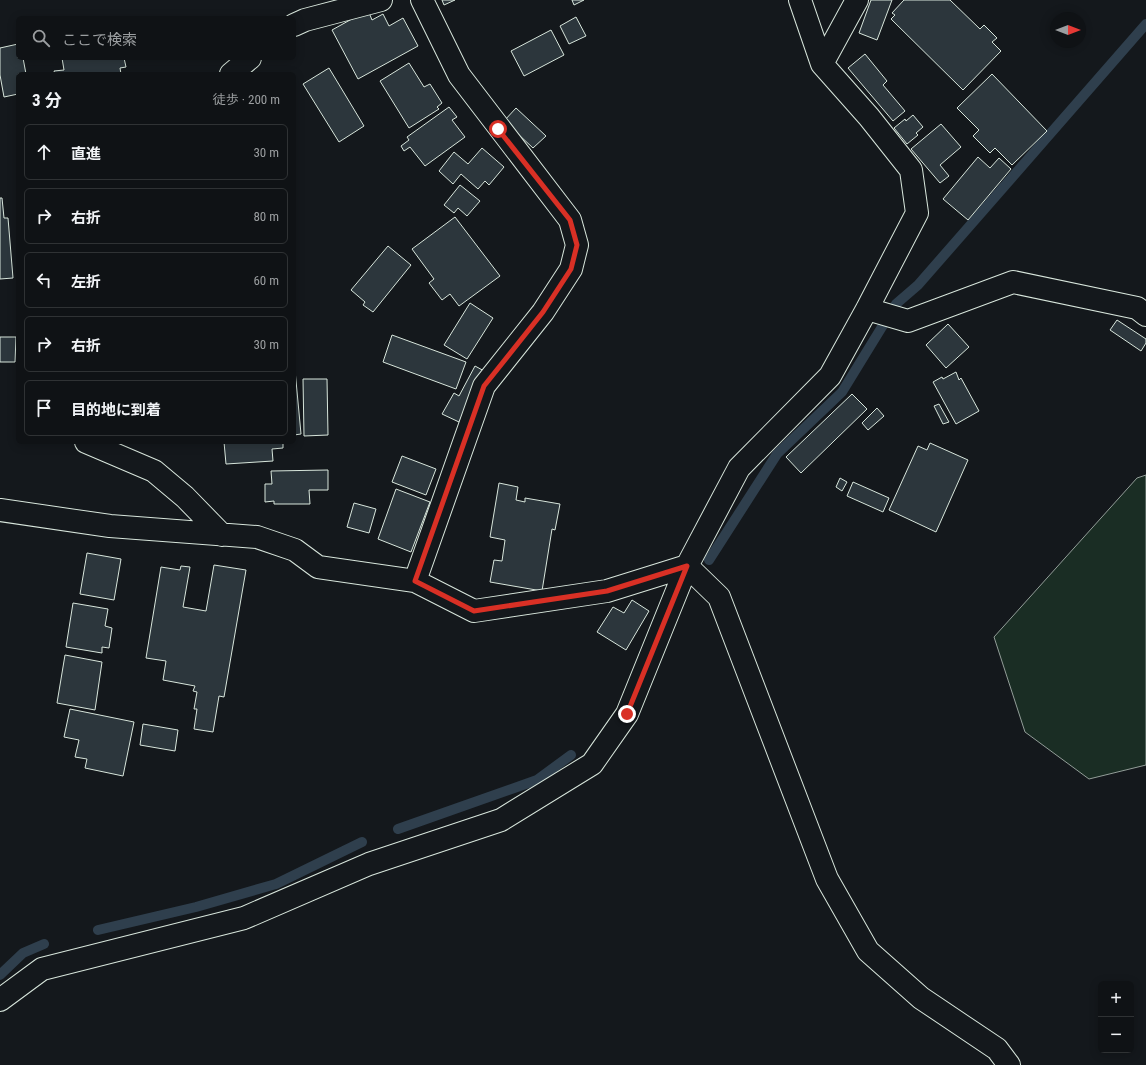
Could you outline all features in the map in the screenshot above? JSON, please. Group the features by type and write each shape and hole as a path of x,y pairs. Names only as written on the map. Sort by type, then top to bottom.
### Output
{"street":[{"path":"296,24 338,6 381,0"},
{"path":"415,581 484,386 543,312 571,269 577,245 570,220 459,76 422,0"},
{"path":"0,1000 42,969 244,918 369,864 501,820 592,764 627,714 687,566 739,468 830,376 872,311 917,213 911,170 869,117 822,64 800,0"},
{"path":"822,64 857,0"},
{"path":"233,72 248,60"},
{"path":"872,311 908,321 1013,282 1137,308 1146,315"},
{"path":"91,444 154,471 185,497 222,535"},
{"path":"0,510 110,526 257,538 296,550 318,567 415,581 474,611 607,591 687,566"},
{"path":"687,566 719,597 827,879 868,951 921,998 997,1049 1009,1065"}],"green space":[{"path":"1146,475 1146,765 1089,779 1025,732 994,637 1137,478"}],"building":[{"path":"442,0 455,0 444,5"},
{"path":"572,0 584,0 574,5"},
{"path":"871,0 892,0 877,40 859,33"},
{"path":"904,0 950,0 980,29 984,25 997,38 992,42 1001,51 963,90 891,19 895,15 892,13"},
{"path":"368,10 372,20 383,14 389,26 403,18 418,46 358,79 332,30"},
{"path":"576,17 586,36 569,44 560,26"},
{"path":"551,30 564,55 524,76 511,51"},
{"path":"16,44 16,60 23,60 26,72 16,72 16,94 4,97 0,75 0,48"},
{"path":"865,54 887,81 883,85 905,111 893,121 848,68"},
{"path":"62,60 124,60 126,67 120,68 121,72 54,71 64,70"},
{"path":"409,63 424,87 430,84 442,103 437,107 439,109 409,128 380,81"},
{"path":"329,68 364,126 339,142 303,84"},
{"path":"992,74 1047,131 1012,165 995,148 990,153 973,136 979,130 957,108"},
{"path":"449,107 457,117 452,120 465,137 425,166 410,147 404,151 401,146 409,140 407,137"},
{"path":"516,108 546,136 533,148 504,121"},
{"path":"913,115 923,127 916,133 918,135 907,144 894,128 905,119 906,121"},
{"path":"941,124 961,147 940,165 949,176 940,183 911,149"},
{"path":"482,148 504,167 489,185 485,181 478,189 461,174 453,184 439,171 454,152 468,164"},
{"path":"978,157 990,168 999,158 1011,169 968,220 943,199"},
{"path":"460,185 480,201 467,216 458,208 454,213 444,205"},
{"path":"0,198 2,198 4,218 8,218 13,278 0,279"},
{"path":"455,217 500,276 459,306 450,294 442,300 429,283 434,279 412,249"},
{"path":"388,246 411,265 373,312 363,305 365,302 351,290"},
{"path":"470,303 493,318 467,359 444,345"},
{"path":"1117,320 1146,339 1146,343 1141,351 1110,330"},
{"path":"948,324 969,347 946,368 926,345"},
{"path":"392,335 466,362 456,389 383,362"},
{"path":"0,337 16,337 15,362 0,362"},
{"path":"475,366 486,372 459,422 442,414 454,393 459,396"},
{"path":"956,372 959,380 961,378 979,411 956,424 933,382 942,377 943,379"},
{"path":"303,379 327,379 328,435 304,436"},
{"path":"296,381 301,434 296,435"},
{"path":"852,394 867,409 801,473 786,457"},
{"path":"939,404 949,422 943,424 934,406"},
{"path":"877,408 884,416 868,430 862,423"},
{"path":"930,443 968,460 936,532 889,510 918,446 927,450"},
{"path":"224,444 283,444 283,448 272,449 273,461 226,464"},
{"path":"402,456 436,469 426,495 392,482"},
{"path":"328,470 328,490 309,490 310,504 274,504 274,501 265,502 265,484 272,484 271,471"},
{"path":"840,478 847,482 842,491 836,487"},
{"path":"853,482 889,498 883,512 847,496"},
{"path":"499,483 518,487 516,500 525,502 525,498 560,504 555,530 552,529 542,591 490,582 494,560 502,561 505,540 490,537"},
{"path":"396,489 430,502 411,552 378,539"},
{"path":"354,503 376,509 369,533 347,527"},
{"path":"87,553 121,559 114,600 80,594"},
{"path":"214,565 246,570 224,697 219,696 213,732 194,729 197,709 194,709 197,692 193,691 195,686 163,680 166,661 146,658 161,567 180,570 181,566 190,567 183,607 206,611"},
{"path":"632,600 649,611 626,650 597,632 613,607 624,613"},
{"path":"73,603 108,609 105,626 112,628 109,648 102,647 102,653 66,647"},
{"path":"65,655 102,662 95,710 57,703"},
{"path":"70,709 134,722 123,776 85,768 87,759 75,757 79,740 64,737"},
{"path":"143,724 178,730 175,751 140,745"}],"waterway":[{"path":"709,560 777,454 842,392 896,304 918,285 1146,24"},
{"path":"398,829 537,780 571,755"},
{"path":"98,930 196,907 276,884 362,842"},
{"path":"0,975 23,953 44,944"}],"route":[{"path":"498,129 570,220 577,245 571,269 543,312 484,386 415,581 474,611 607,591 687,566 627,714"}]}
